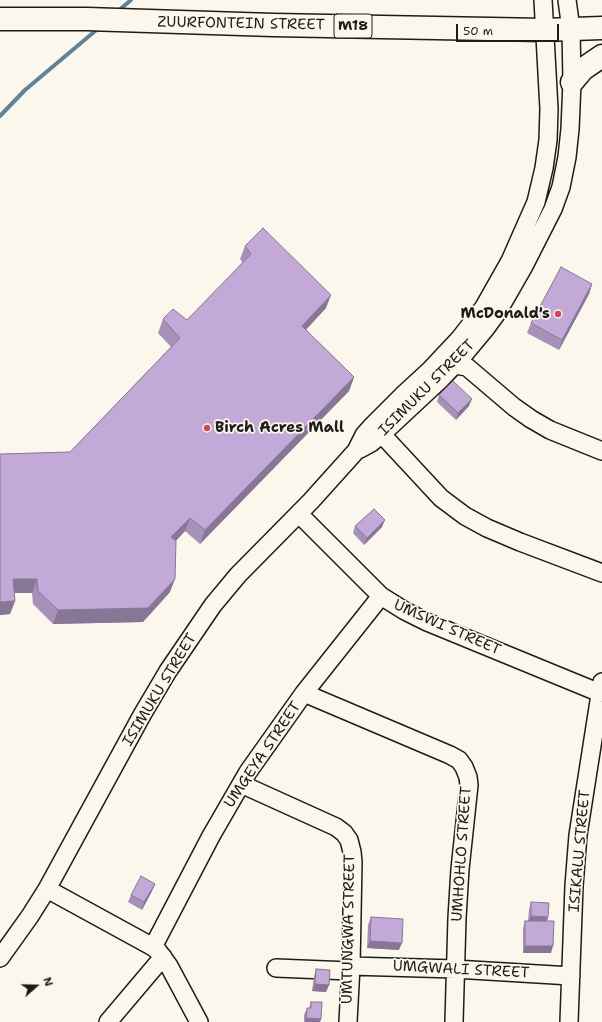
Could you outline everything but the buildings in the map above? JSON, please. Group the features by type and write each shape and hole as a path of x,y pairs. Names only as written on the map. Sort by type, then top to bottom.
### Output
{"main road":[{"name":"ZUURFONTEIN STREET","path":"0,19 87,19 544,30 602,28"},
{"path":"572,82 583,69 602,56"}],"street":[{"path":"532,233 536,202 544,168 548,140 549,109 543,0"},
{"path":"532,233 553,209 564,172 569,136 572,82 571,29 567,0"},
{"name":"ISIMUKU STREET","path":"0,958 47,889 142,715 168,671 213,605 238,575 299,514 356,451 371,443 378,429 456,358 510,261 532,233"},
{"path":"456,358 531,420 550,430 602,451"},
{"path":"378,429 441,498 465,516 487,528 520,542 602,573"},
{"name":"UMSWI STREET","path":"299,514 382,596 405,611 427,622 601,687"},
{"name":"UMGEYA STREET","path":"108,1022 158,952 215,829 240,784 304,693 382,596"},
{"name":"ISIKALU STREET","path":"569,1022 574,886 578,835 601,687"},
{"name":"UMHOHLO STREET","path":"304,693 450,755 459,760 464,767 469,785 460,869 454,1022"},
{"name":"UMTUNGWA STREET","path":"240,784 336,827 344,833 349,840 353,862 351,968 348,1022"},
{"path":"47,889 158,952 198,1022"},
{"name":"UMGWALI STREET","path":"276,968 455,969 571,976"}],"waterway":[{"path":"117,12 131,0"},
{"path":"0,116 25,90 100,27"}],"place":[{"name":"McDonald's","path":"558,314"},
{"name":"Birch Acres Mall","path":"207,428"}]}
